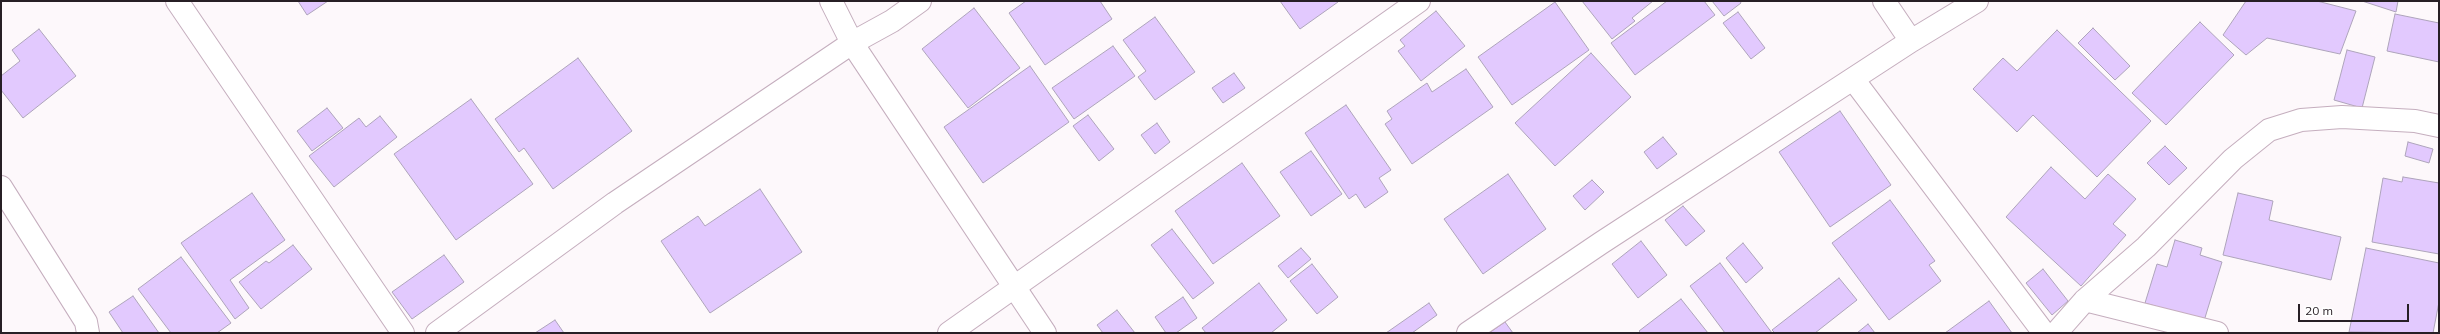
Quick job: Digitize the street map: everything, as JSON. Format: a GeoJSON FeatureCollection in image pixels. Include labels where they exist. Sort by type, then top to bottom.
{"type":"FeatureCollection","features":[{"type":"Feature","properties":{"kind":"street"},"geometry":{"type":"LineString","coordinates":[[177,1],[403,333]]}},
{"type":"Feature","properties":{"kind":"street"},"geometry":{"type":"LineString","coordinates":[[831,1],[852,44],[1014,289],[1045,333]]}},
{"type":"Feature","properties":{"kind":"street"},"geometry":{"type":"LineString","coordinates":[[437,333],[615,203],[852,44],[892,21],[920,1]]}},
{"type":"Feature","properties":{"kind":"street"},"geometry":{"type":"LineString","coordinates":[[949,333],[1014,289],[1419,1]]}},
{"type":"Feature","properties":{"kind":"street"},"geometry":{"type":"LineString","coordinates":[[1884,1],[1911,41]]}},
{"type":"Feature","properties":{"kind":"street"},"geometry":{"type":"LineString","coordinates":[[1468,333],[1601,243],[1911,41],[1977,1]]}},
{"type":"Feature","properties":{"kind":"street"},"geometry":{"type":"LineString","coordinates":[[1853,79],[2044,333]]}},
{"type":"Feature","properties":{"kind":"street"},"geometry":{"type":"LineString","coordinates":[[2056,333],[2085,300],[2146,247],[2233,159],[2269,130],[2301,120],[2342,117],[2415,122],[2439,126]]}},
{"type":"Feature","properties":{"kind":"street"},"geometry":{"type":"LineString","coordinates":[[1,187],[86,322],[88,333]]}},
{"type":"Feature","properties":{"kind":"street"},"geometry":{"type":"LineString","coordinates":[[2085,300],[2217,333]]}},
{"type":"Feature","properties":{"kind":"building"},"geometry":{"type":"Polygon","coordinates":[[[298,1],[328,1],[307,15],[298,1]]]}},
{"type":"Feature","properties":{"kind":"building"},"geometry":{"type":"Polygon","coordinates":[[[1026,1],[1100,1],[1112,19],[1045,65],[1009,13],[1026,1]]]}},
{"type":"Feature","properties":{"kind":"building"},"geometry":{"type":"Polygon","coordinates":[[[1280,1],[1337,1],[1338,2],[1300,29],[1280,1]]]}},
{"type":"Feature","properties":{"kind":"building"},"geometry":{"type":"Polygon","coordinates":[[[1582,1],[1653,1],[1632,18],[1635,21],[1612,39],[1582,1]]]}},
{"type":"Feature","properties":{"kind":"building"},"geometry":{"type":"Polygon","coordinates":[[[1667,1],[1704,1],[1715,15],[1635,75],[1611,43],[1667,1]]]}},
{"type":"Feature","properties":{"kind":"building"},"geometry":{"type":"Polygon","coordinates":[[[1712,1],[1740,1],[1741,3],[1724,16],[1712,1]]]}},
{"type":"Feature","properties":{"kind":"building"},"geometry":{"type":"Polygon","coordinates":[[[2246,1],[2317,1],[2356,11],[2340,54],[2267,38],[2246,55],[2223,35],[2246,1]]]}},
{"type":"Feature","properties":{"kind":"building"},"geometry":{"type":"Polygon","coordinates":[[[2362,1],[2398,1],[2396,12],[2362,1]]]}},
{"type":"Feature","properties":{"kind":"building"},"geometry":{"type":"Polygon","coordinates":[[[1555,2],[1589,50],[1512,105],[1478,57],[1555,2]]]}},
{"type":"Feature","properties":{"kind":"building"},"geometry":{"type":"Polygon","coordinates":[[[974,8],[1020,68],[968,108],[922,49],[974,8]]]}},
{"type":"Feature","properties":{"kind":"building"},"geometry":{"type":"Polygon","coordinates":[[[1436,11],[1465,46],[1421,81],[1398,51],[1405,46],[1400,40],[1436,11]]]}},
{"type":"Feature","properties":{"kind":"building"},"geometry":{"type":"Polygon","coordinates":[[[1738,12],[1765,48],[1751,59],[1723,23],[1738,12]]]}},
{"type":"Feature","properties":{"kind":"building"},"geometry":{"type":"Polygon","coordinates":[[[2395,14],[2439,23],[2439,62],[2387,51],[2395,14]]]}},
{"type":"Feature","properties":{"kind":"building"},"geometry":{"type":"Polygon","coordinates":[[[1155,17],[1195,72],[1155,100],[1138,77],[1146,71],[1123,40],[1155,17]]]}},
{"type":"Feature","properties":{"kind":"building"},"geometry":{"type":"Polygon","coordinates":[[[2200,22],[2234,55],[2166,125],[2132,93],[2200,22]]]}},
{"type":"Feature","properties":{"kind":"building"},"geometry":{"type":"Polygon","coordinates":[[[2093,28],[2130,66],[2115,80],[2078,43],[2093,28]]]}},
{"type":"Feature","properties":{"kind":"building"},"geometry":{"type":"Polygon","coordinates":[[[39,29],[76,76],[23,118],[1,90],[1,76],[20,61],[12,50],[39,29]]]}},
{"type":"Feature","properties":{"kind":"building"},"geometry":{"type":"Polygon","coordinates":[[[2057,30],[2151,121],[2097,177],[2033,115],[2017,132],[1973,89],[2003,58],[2017,71],[2057,30]]]}},
{"type":"Feature","properties":{"kind":"building"},"geometry":{"type":"Polygon","coordinates":[[[1113,46],[1135,76],[1074,119],[1052,88],[1113,46]]]}},
{"type":"Feature","properties":{"kind":"building"},"geometry":{"type":"Polygon","coordinates":[[[2347,50],[2375,57],[2362,108],[2334,100],[2347,50]]]}},
{"type":"Feature","properties":{"kind":"building"},"geometry":{"type":"Polygon","coordinates":[[[1591,53],[1631,97],[1555,166],[1515,123],[1591,53]]]}},
{"type":"Feature","properties":{"kind":"building"},"geometry":{"type":"Polygon","coordinates":[[[578,58],[632,131],[553,189],[524,148],[519,152],[495,119],[578,58]]]}},
{"type":"Feature","properties":{"kind":"building"},"geometry":{"type":"Polygon","coordinates":[[[1030,66],[1069,122],[983,183],[944,127],[1030,66]]]}},
{"type":"Feature","properties":{"kind":"building"},"geometry":{"type":"Polygon","coordinates":[[[1466,69],[1493,107],[1412,164],[1385,124],[1392,119],[1387,111],[1427,83],[1432,92],[1466,69]]]}},
{"type":"Feature","properties":{"kind":"building"},"geometry":{"type":"Polygon","coordinates":[[[1234,73],[1245,88],[1223,103],[1212,88],[1234,73]]]}},
{"type":"Feature","properties":{"kind":"building"},"geometry":{"type":"Polygon","coordinates":[[[471,99],[533,184],[456,240],[394,154],[471,99]]]}},
{"type":"Feature","properties":{"kind":"building"},"geometry":{"type":"Polygon","coordinates":[[[1346,105],[1391,170],[1379,178],[1388,192],[1365,208],[1356,194],[1349,199],[1305,133],[1346,105]]]}},
{"type":"Feature","properties":{"kind":"building"},"geometry":{"type":"Polygon","coordinates":[[[327,108],[343,128],[312,151],[297,131],[327,108]]]}},
{"type":"Feature","properties":{"kind":"building"},"geometry":{"type":"Polygon","coordinates":[[[1840,111],[1891,185],[1830,227],[1779,152],[1840,111]]]}},
{"type":"Feature","properties":{"kind":"building"},"geometry":{"type":"Polygon","coordinates":[[[1088,115],[1114,149],[1099,161],[1073,126],[1088,115]]]}},
{"type":"Feature","properties":{"kind":"building"},"geometry":{"type":"Polygon","coordinates":[[[380,116],[397,137],[334,187],[309,156],[359,118],[366,127],[380,116]]]}},
{"type":"Feature","properties":{"kind":"building"},"geometry":{"type":"Polygon","coordinates":[[[1157,123],[1170,142],[1155,154],[1141,135],[1157,123]]]}},
{"type":"Feature","properties":{"kind":"building"},"geometry":{"type":"Polygon","coordinates":[[[1663,137],[1677,154],[1657,169],[1644,152],[1663,137]]]}},
{"type":"Feature","properties":{"kind":"building"},"geometry":{"type":"Polygon","coordinates":[[[2408,142],[2433,149],[2429,163],[2405,156],[2408,142]]]}},
{"type":"Feature","properties":{"kind":"building"},"geometry":{"type":"Polygon","coordinates":[[[2165,146],[2187,168],[2169,185],[2147,163],[2165,146]]]}},
{"type":"Feature","properties":{"kind":"building"},"geometry":{"type":"Polygon","coordinates":[[[1311,151],[1342,194],[1311,216],[1280,172],[1311,151]]]}},
{"type":"Feature","properties":{"kind":"building"},"geometry":{"type":"Polygon","coordinates":[[[1242,163],[1280,216],[1213,264],[1175,211],[1242,163]]]}},
{"type":"Feature","properties":{"kind":"building"},"geometry":{"type":"Polygon","coordinates":[[[2051,167],[2085,199],[2108,174],[2136,199],[2113,224],[2126,235],[2081,286],[2006,217],[2051,167]]]}},
{"type":"Feature","properties":{"kind":"building"},"geometry":{"type":"Polygon","coordinates":[[[1508,174],[1546,229],[1483,274],[1444,219],[1508,174]]]}},
{"type":"Feature","properties":{"kind":"building"},"geometry":{"type":"Polygon","coordinates":[[[2403,177],[2439,183],[2439,254],[2372,242],[2383,178],[2402,182],[2403,177]]]}},
{"type":"Feature","properties":{"kind":"building"},"geometry":{"type":"Polygon","coordinates":[[[1592,180],[1604,192],[1585,210],[1573,196],[1592,180]]]}},
{"type":"Feature","properties":{"kind":"building"},"geometry":{"type":"Polygon","coordinates":[[[760,189],[802,252],[710,313],[661,241],[698,216],[705,226],[760,189]]]}},
{"type":"Feature","properties":{"kind":"building"},"geometry":{"type":"Polygon","coordinates":[[[252,193],[285,240],[230,280],[249,308],[235,319],[181,243],[252,193]]]}},
{"type":"Feature","properties":{"kind":"building"},"geometry":{"type":"Polygon","coordinates":[[[2238,193],[2273,201],[2269,220],[2341,237],[2331,280],[2223,255],[2238,193]]]}},
{"type":"Feature","properties":{"kind":"building"},"geometry":{"type":"Polygon","coordinates":[[[1890,200],[1935,261],[1929,265],[1941,281],[1889,320],[1832,243],[1890,200]]]}},
{"type":"Feature","properties":{"kind":"building"},"geometry":{"type":"Polygon","coordinates":[[[1683,206],[1705,231],[1686,246],[1665,220],[1683,206]]]}},
{"type":"Feature","properties":{"kind":"building"},"geometry":{"type":"Polygon","coordinates":[[[1172,229],[1214,283],[1193,299],[1151,245],[1172,229]]]}},
{"type":"Feature","properties":{"kind":"building"},"geometry":{"type":"Polygon","coordinates":[[[2175,240],[2202,248],[2200,255],[2222,262],[2204,321],[2145,303],[2157,264],[2167,267],[2175,240]]]}},
{"type":"Feature","properties":{"kind":"building"},"geometry":{"type":"Polygon","coordinates":[[[1641,241],[1667,275],[1638,298],[1612,264],[1641,241]]]}},
{"type":"Feature","properties":{"kind":"building"},"geometry":{"type":"Polygon","coordinates":[[[1743,243],[1763,268],[1746,283],[1726,258],[1743,243]]]}},
{"type":"Feature","properties":{"kind":"building"},"geometry":{"type":"Polygon","coordinates":[[[293,245],[312,269],[261,309],[239,282],[266,261],[269,263],[293,245]]]}},
{"type":"Feature","properties":{"kind":"building"},"geometry":{"type":"Polygon","coordinates":[[[1301,248],[1311,259],[1288,278],[1278,266],[1301,248]]]}},
{"type":"Feature","properties":{"kind":"building"},"geometry":{"type":"Polygon","coordinates":[[[2366,248],[2439,263],[2439,302],[2433,333],[2349,332],[2366,248]]]}},
{"type":"Feature","properties":{"kind":"building"},"geometry":{"type":"Polygon","coordinates":[[[444,255],[464,282],[412,319],[392,292],[444,255]]]}},
{"type":"Feature","properties":{"kind":"building"},"geometry":{"type":"Polygon","coordinates":[[[181,257],[231,323],[217,333],[171,333],[138,289],[181,257]]]}},
{"type":"Feature","properties":{"kind":"building"},"geometry":{"type":"Polygon","coordinates":[[[1720,263],[1772,333],[1725,333],[1690,286],[1720,263]]]}},
{"type":"Feature","properties":{"kind":"building"},"geometry":{"type":"Polygon","coordinates":[[[1312,264],[1338,297],[1317,314],[1290,281],[1312,264]]]}},
{"type":"Feature","properties":{"kind":"building"},"geometry":{"type":"Polygon","coordinates":[[[2043,269],[2068,301],[2052,315],[2026,283],[2043,269]]]}},
{"type":"Feature","properties":{"kind":"building"},"geometry":{"type":"Polygon","coordinates":[[[1839,278],[1857,300],[1815,333],[1775,333],[1772,330],[1839,278]]]}},
{"type":"Feature","properties":{"kind":"building"},"geometry":{"type":"Polygon","coordinates":[[[1259,283],[1287,320],[1271,333],[1206,333],[1202,328],[1259,283]]]}},
{"type":"Feature","properties":{"kind":"building"},"geometry":{"type":"Polygon","coordinates":[[[133,296],[159,333],[123,333],[109,312],[133,296]]]}},
{"type":"Feature","properties":{"kind":"building"},"geometry":{"type":"Polygon","coordinates":[[[1183,297],[1197,318],[1176,333],[1166,333],[1155,317],[1183,297]]]}},
{"type":"Feature","properties":{"kind":"building"},"geometry":{"type":"Polygon","coordinates":[[[1681,299],[1708,333],[1641,333],[1639,331],[1681,299]]]}},
{"type":"Feature","properties":{"kind":"building"},"geometry":{"type":"Polygon","coordinates":[[[1989,301],[2012,333],[1945,333],[1989,301]]]}},
{"type":"Feature","properties":{"kind":"building"},"geometry":{"type":"Polygon","coordinates":[[[1429,303],[1437,315],[1412,333],[1386,333],[1429,303]]]}},
{"type":"Feature","properties":{"kind":"building"},"geometry":{"type":"Polygon","coordinates":[[[1117,310],[1135,333],[1103,333],[1097,325],[1117,310]]]}},
{"type":"Feature","properties":{"kind":"building"},"geometry":{"type":"Polygon","coordinates":[[[555,320],[564,333],[535,333],[555,320]]]}},
{"type":"Feature","properties":{"kind":"building"},"geometry":{"type":"Polygon","coordinates":[[[1505,322],[1513,333],[1489,333],[1505,322]]]}},
{"type":"Feature","properties":{"kind":"building"},"geometry":{"type":"Polygon","coordinates":[[[1868,324],[1875,333],[1857,333],[1868,324]]]}}]}
